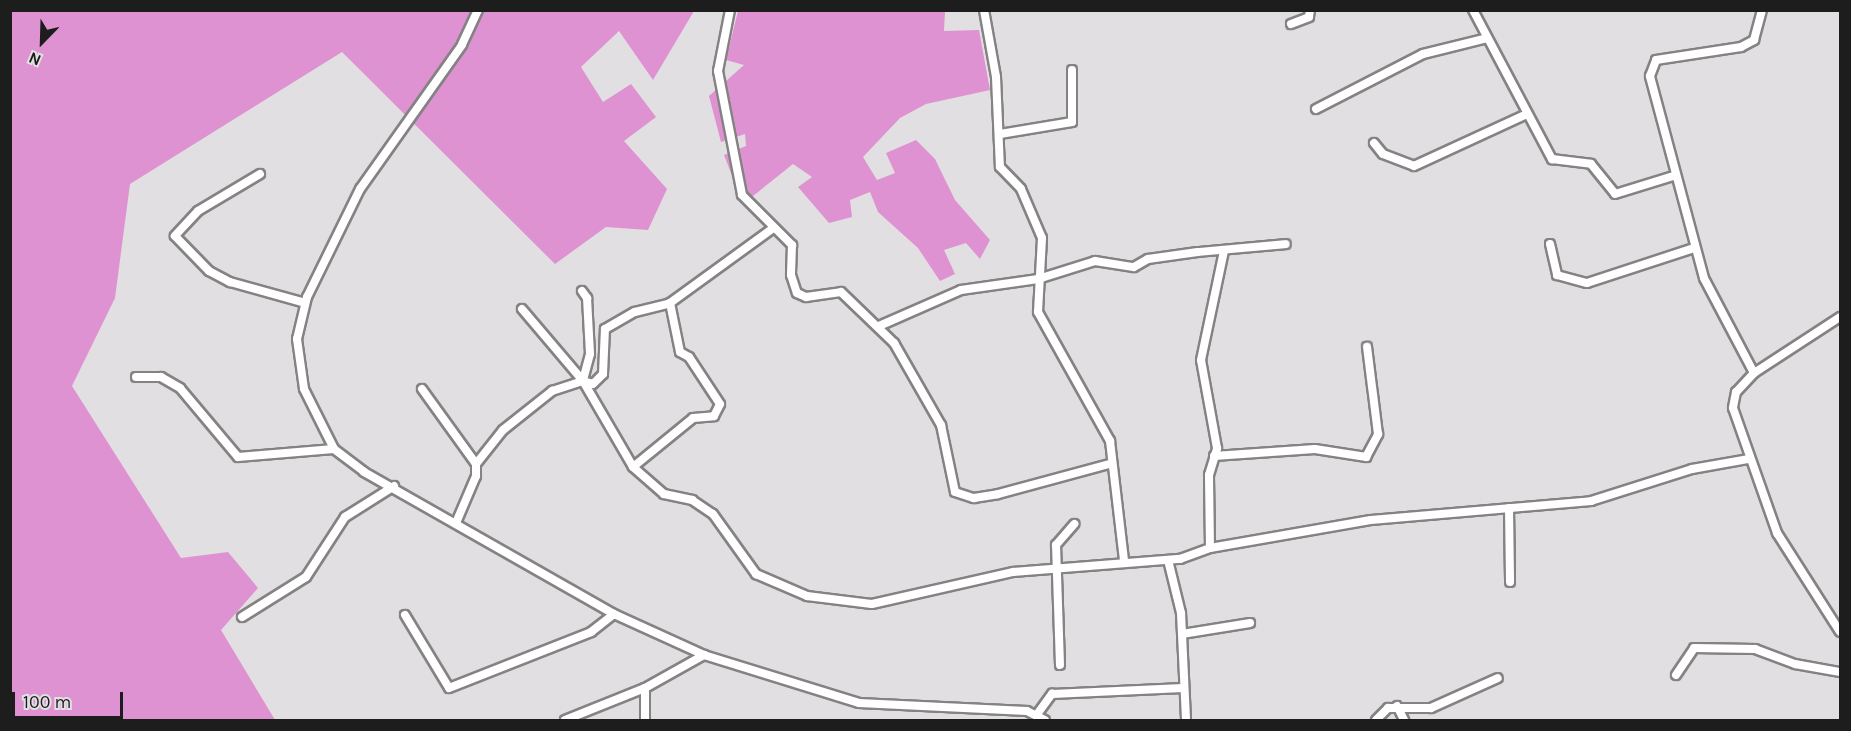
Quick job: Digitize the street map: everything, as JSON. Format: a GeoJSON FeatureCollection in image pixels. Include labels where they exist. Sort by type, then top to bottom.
{"type":"FeatureCollection","features":[{"type":"Feature","properties":{"kind":"street"},"geometry":{"type":"LineString","coordinates":[[478,10],[462,45],[360,189],[305,303],[297,339],[304,389],[334,449],[456,523],[614,614],[705,655],[859,703],[1038,713],[1045,720]]}},
{"type":"Feature","properties":{"kind":"street"},"geometry":{"type":"LineString","coordinates":[[730,10],[718,71],[726,135],[742,195],[772,229],[792,245],[791,275],[797,292],[806,297],[842,292],[879,327],[941,425],[958,495],[998,494],[1109,464]]}},
{"type":"Feature","properties":{"kind":"street"},"geometry":{"type":"LineString","coordinates":[[984,10],[1000,134],[1000,167],[1021,189],[1042,238],[1038,312],[1074,384],[1107,431],[1109,464],[1124,561]]}},
{"type":"Feature","properties":{"kind":"street"},"geometry":{"type":"LineString","coordinates":[[1291,24],[1309,17],[1310,10]]}},
{"type":"Feature","properties":{"kind":"street"},"geometry":{"type":"LineString","coordinates":[[1473,10],[1552,159],[1591,164],[1615,194],[1673,176]]}},
{"type":"Feature","properties":{"kind":"street"},"geometry":{"type":"LineString","coordinates":[[1754,373],[1694,248],[1673,176],[1650,68],[1668,56],[1741,47],[1759,33],[1762,10]]}},
{"type":"Feature","properties":{"kind":"street"},"geometry":{"type":"LineString","coordinates":[[1316,109],[1423,54],[1487,38]]}},
{"type":"Feature","properties":{"kind":"street"},"geometry":{"type":"LineString","coordinates":[[1000,134],[1072,123],[1072,70]]}},
{"type":"Feature","properties":{"kind":"street"},"geometry":{"type":"LineString","coordinates":[[1374,143],[1383,154],[1414,166],[1527,114]]}},
{"type":"Feature","properties":{"kind":"street"},"geometry":{"type":"LineString","coordinates":[[260,174],[198,211],[175,236],[209,271],[230,282],[305,303]]}},
{"type":"Feature","properties":{"kind":"street"},"geometry":{"type":"LineString","coordinates":[[476,464],[502,430],[552,391],[583,381],[593,384],[603,374],[605,329],[634,312],[670,303],[772,229]]}},
{"type":"Feature","properties":{"kind":"street"},"geometry":{"type":"LineString","coordinates":[[879,327],[961,290],[1038,279],[1095,261],[1134,267],[1148,259],[1286,244]]}},
{"type":"Feature","properties":{"kind":"street"},"geometry":{"type":"LineString","coordinates":[[1550,244],[1557,275],[1587,283],[1694,248]]}},
{"type":"Feature","properties":{"kind":"street"},"geometry":{"type":"LineString","coordinates":[[1210,549],[1214,456],[1201,360],[1224,251]]}},
{"type":"Feature","properties":{"kind":"street"},"geometry":{"type":"LineString","coordinates":[[582,291],[587,298],[590,354],[583,381]]}},
{"type":"Feature","properties":{"kind":"street"},"geometry":{"type":"LineString","coordinates":[[633,467],[693,418],[714,416],[720,404],[689,357],[680,352],[670,303]]}},
{"type":"Feature","properties":{"kind":"street"},"geometry":{"type":"LineString","coordinates":[[522,309],[583,381],[633,467],[664,494],[692,500],[713,514],[756,574],[807,596],[872,604],[1013,573],[1124,561],[1168,560],[1210,549],[1371,520],[1591,501],[1692,469],[1749,459]]}},
{"type":"Feature","properties":{"kind":"street"},"geometry":{"type":"LineString","coordinates":[[1840,317],[1754,373],[1733,399],[1749,459],[1777,533],[1840,632]]}},
{"type":"Feature","properties":{"kind":"street"},"geometry":{"type":"LineString","coordinates":[[1214,456],[1323,449],[1366,457],[1378,434],[1366,347]]}},
{"type":"Feature","properties":{"kind":"street"},"geometry":{"type":"LineString","coordinates":[[136,377],[161,377],[180,388],[238,457],[334,449]]}},
{"type":"Feature","properties":{"kind":"street"},"geometry":{"type":"LineString","coordinates":[[422,389],[476,464],[476,476],[456,523]]}},
{"type":"Feature","properties":{"kind":"street"},"geometry":{"type":"LineString","coordinates":[[242,617],[306,577],[345,517],[394,486]]}},
{"type":"Feature","properties":{"kind":"street"},"geometry":{"type":"LineString","coordinates":[[1509,508],[1509,582]]}},
{"type":"Feature","properties":{"kind":"street"},"geometry":{"type":"LineString","coordinates":[[1060,665],[1057,539],[1074,524]]}},
{"type":"Feature","properties":{"kind":"street"},"geometry":{"type":"LineString","coordinates":[[1168,560],[1182,634],[1186,720]]}},
{"type":"Feature","properties":{"kind":"street"},"geometry":{"type":"LineString","coordinates":[[405,615],[449,688],[591,632],[614,614]]}},
{"type":"Feature","properties":{"kind":"street"},"geometry":{"type":"LineString","coordinates":[[1182,634],[1250,623]]}},
{"type":"Feature","properties":{"kind":"street"},"geometry":{"type":"LineString","coordinates":[[1676,675],[1694,648],[1755,649],[1795,664],[1840,672]]}},
{"type":"Feature","properties":{"kind":"street"},"geometry":{"type":"LineString","coordinates":[[565,720],[645,688],[705,655]]}},
{"type":"Feature","properties":{"kind":"street"},"geometry":{"type":"LineString","coordinates":[[1376,720],[1397,706],[1431,708],[1498,678]]}},
{"type":"Feature","properties":{"kind":"street"},"geometry":{"type":"LineString","coordinates":[[645,688],[645,720]]}},
{"type":"Feature","properties":{"kind":"street"},"geometry":{"type":"LineString","coordinates":[[1038,713],[1052,694],[1183,688]]}},
{"type":"Feature","properties":{"kind":"street"},"geometry":{"type":"LineString","coordinates":[[1397,706],[1404,720]]}},
{"type":"Feature","properties":{"kind":"shaded area"},"geometry":{"type":"Polygon","coordinates":[[[10,11],[694,11],[653,80],[619,31],[581,67],[603,102],[631,84],[656,117],[624,141],[667,189],[648,230],[606,227],[555,264],[342,52],[130,184],[115,298],[72,386],[181,558],[228,552],[258,588],[221,630],[275,720],[11,720],[10,11]]]}},
{"type":"Feature","properties":{"kind":"shaded area"},"geometry":{"type":"Polygon","coordinates":[[[738,11],[945,11],[944,31],[979,30],[990,90],[926,104],[900,118],[863,157],[877,180],[895,173],[886,153],[916,140],[935,159],[955,200],[990,240],[980,259],[966,243],[944,250],[955,274],[940,281],[918,248],[878,212],[870,192],[850,200],[852,217],[829,223],[798,187],[812,177],[793,164],[743,204],[724,155],[746,146],[745,134],[721,142],[709,96],[744,65],[726,60],[738,11]]]}}]}
